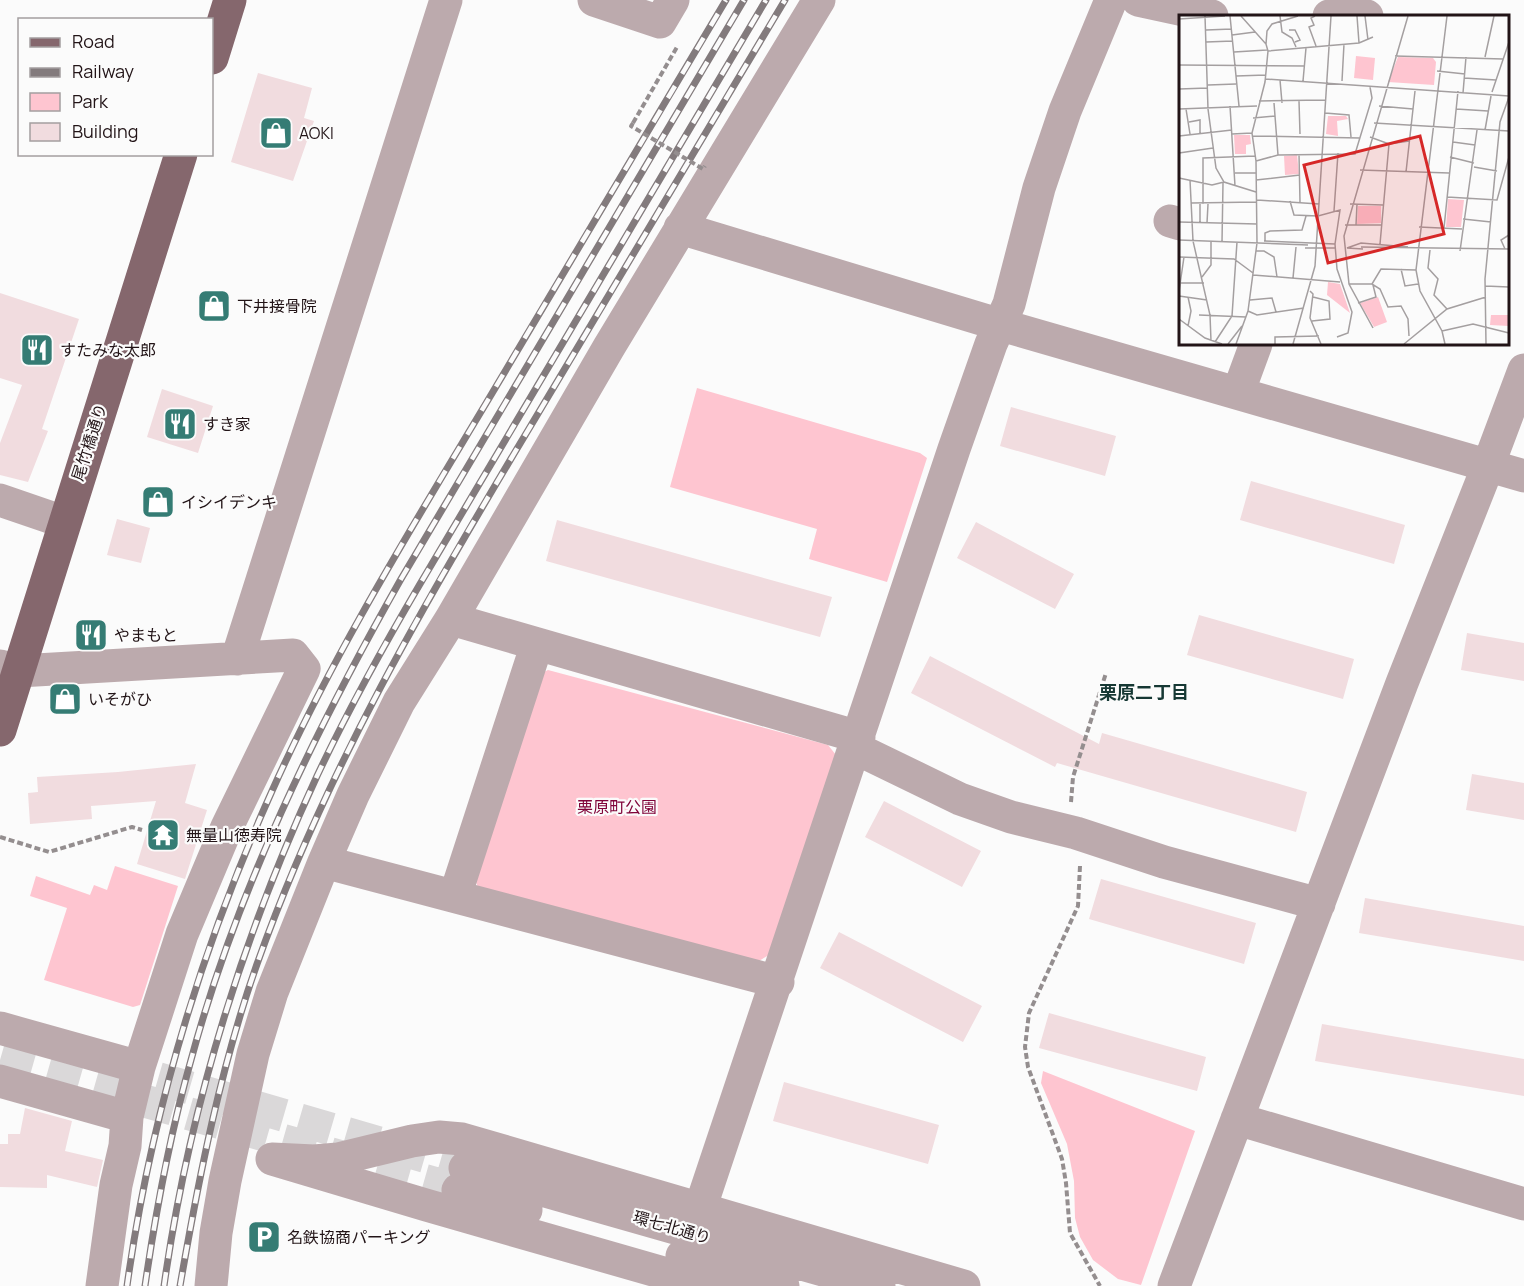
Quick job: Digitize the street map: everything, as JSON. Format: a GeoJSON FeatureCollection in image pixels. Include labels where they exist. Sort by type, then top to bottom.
{"type":"FeatureCollection","features":[{"type":"Feature","properties":{"kind":"main road"},"geometry":{"type":"LineString","coordinates":[[213,55],[230,0]]}},
{"type":"Feature","properties":{"kind":"main road","name":"尾竹橋通り"},"geometry":{"type":"LineString","coordinates":[[0,730],[9,668],[64,522],[180,156]]}},
{"type":"Feature","properties":{"kind":"street"},"geometry":{"type":"LineString","coordinates":[[237,659],[446,0]]}},
{"type":"Feature","properties":{"kind":"street"},"geometry":{"type":"LineString","coordinates":[[594,0],[660,22],[673,0]]}},
{"type":"Feature","properties":{"kind":"street"},"geometry":{"type":"LineString","coordinates":[[211,1286],[216,1233],[225,1181],[254,1054],[272,992],[353,795],[399,702],[451,619],[680,228],[819,0]]}},
{"type":"Feature","properties":{"kind":"street"},"geometry":{"type":"LineString","coordinates":[[700,1209],[778,982],[965,417],[991,344],[1009,304],[1046,166],[1065,111],[1111,0]]}},
{"type":"Feature","properties":{"kind":"street"},"geometry":{"type":"LineString","coordinates":[[1138,0],[1207,15]]}},
{"type":"Feature","properties":{"kind":"street"},"geometry":{"type":"LineString","coordinates":[[1380,15],[1387,0]]}},
{"type":"Feature","properties":{"kind":"street"},"geometry":{"type":"LineString","coordinates":[[1342,15],[1360,15]]}},
{"type":"Feature","properties":{"kind":"street"},"geometry":{"type":"LineString","coordinates":[[680,228],[1000,325],[1524,476]]}},
{"type":"Feature","properties":{"kind":"street"},"geometry":{"type":"LineString","coordinates":[[1238,393],[1256,345]]}},
{"type":"Feature","properties":{"kind":"street"},"geometry":{"type":"LineString","coordinates":[[1174,1286],[1402,683],[1524,370]]}},
{"type":"Feature","properties":{"kind":"street"},"geometry":{"type":"LineString","coordinates":[[0,500],[64,522]]}},
{"type":"Feature","properties":{"kind":"street"},"geometry":{"type":"LineString","coordinates":[[451,619],[857,742],[960,799],[1011,817],[1076,833],[1164,862],[1319,904]]}},
{"type":"Feature","properties":{"kind":"street"},"geometry":{"type":"LineString","coordinates":[[455,896],[537,644]]}},
{"type":"Feature","properties":{"kind":"street"},"geometry":{"type":"LineString","coordinates":[[9,668],[293,656],[304,669],[227,826],[182,934],[139,1067],[127,1117],[125,1146],[116,1185],[102,1286]]}},
{"type":"Feature","properties":{"kind":"street"},"geometry":{"type":"LineString","coordinates":[[324,862],[778,982]]}},
{"type":"Feature","properties":{"kind":"street"},"geometry":{"type":"LineString","coordinates":[[0,1028],[139,1067]]}},
{"type":"Feature","properties":{"kind":"street"},"geometry":{"type":"LineString","coordinates":[[0,1081],[127,1117]]}},
{"type":"Feature","properties":{"kind":"street"},"geometry":{"type":"LineString","coordinates":[[1238,1119],[1524,1204]]}},
{"type":"Feature","properties":{"kind":"street"},"geometry":{"type":"LineString","coordinates":[[272,1159],[315,1161],[338,1159],[412,1141],[440,1137],[462,1139],[964,1286]]}},
{"type":"Feature","properties":{"kind":"street"},"geometry":{"type":"LineString","coordinates":[[232,1149],[709,1286]]}},
{"type":"Feature","properties":{"kind":"street","name":"環七北通り"},"geometry":{"type":"LineString","coordinates":[[783,1286],[462,1179],[879,1286]]}},
{"type":"Feature","properties":{"kind":"path"},"geometry":{"type":"LineString","coordinates":[[666,66],[631,126],[703,169],[705,166]]}},
{"type":"Feature","properties":{"kind":"path"},"geometry":{"type":"LineString","coordinates":[[1100,1286],[1070,1233],[1062,1159],[1035,1090],[1025,1047],[1029,1013],[1078,906],[1080,849],[1071,798],[1073,777],[1106,673]]}},
{"type":"Feature","properties":{"kind":"path"},"geometry":{"type":"LineString","coordinates":[[0,837],[49,852],[132,827],[142,830]]}},
{"type":"Feature","properties":{"kind":"green space"},"geometry":{"type":"Polygon","coordinates":[[[697,388],[920,453],[927,458],[887,582],[809,559],[817,529],[670,487],[697,388]]]}},
{"type":"Feature","properties":{"kind":"green space","name":"栗原町公園"},"geometry":{"type":"Polygon","coordinates":[[[548,670],[828,745],[836,755],[769,955],[757,962],[479,889],[473,876],[536,676],[548,670]]]}},
{"type":"Feature","properties":{"kind":"green space"},"geometry":{"type":"Polygon","coordinates":[[[115,866],[178,886],[140,1005],[133,1007],[44,980],[67,908],[30,896],[36,876],[90,895],[94,885],[107,890],[115,866]]]}},
{"type":"Feature","properties":{"kind":"green space"},"geometry":{"type":"Polygon","coordinates":[[[1043,1071],[1195,1131],[1141,1285],[1118,1279],[1093,1260],[1080,1237],[1075,1218],[1074,1181],[1067,1144],[1041,1083],[1043,1071]]]}},
{"type":"Feature","properties":{"kind":"building"},"geometry":{"type":"Polygon","coordinates":[[[258,73],[312,88],[304,118],[314,121],[293,181],[231,162],[258,73]]]}},
{"type":"Feature","properties":{"kind":"building"},"geometry":{"type":"Polygon","coordinates":[[[0,293],[79,319],[42,429],[48,431],[28,482],[0,475],[0,443],[22,385],[0,378],[0,293]]]}},
{"type":"Feature","properties":{"kind":"building"},"geometry":{"type":"Polygon","coordinates":[[[162,389],[213,406],[198,453],[147,437],[162,389]]]}},
{"type":"Feature","properties":{"kind":"building"},"geometry":{"type":"Polygon","coordinates":[[[1011,407],[1116,436],[1105,476],[1000,446],[1011,407]]]}},
{"type":"Feature","properties":{"kind":"building"},"geometry":{"type":"Polygon","coordinates":[[[1251,481],[1405,525],[1394,564],[1240,520],[1251,481]]]}},
{"type":"Feature","properties":{"kind":"building"},"geometry":{"type":"Polygon","coordinates":[[[117,519],[150,528],[141,563],[107,555],[117,519]]]}},
{"type":"Feature","properties":{"kind":"building"},"geometry":{"type":"Polygon","coordinates":[[[557,520],[832,597],[820,637],[546,561],[557,520]]]}},
{"type":"Feature","properties":{"kind":"building"},"geometry":{"type":"Polygon","coordinates":[[[976,522],[1074,574],[1055,609],[957,558],[976,522]]]}},
{"type":"Feature","properties":{"kind":"building"},"geometry":{"type":"Polygon","coordinates":[[[1199,615],[1354,659],[1343,699],[1187,655],[1199,615]]]}},
{"type":"Feature","properties":{"kind":"building"},"geometry":{"type":"Polygon","coordinates":[[[1467,633],[1524,643],[1524,681],[1461,670],[1467,633]]]}},
{"type":"Feature","properties":{"kind":"building"},"geometry":{"type":"Polygon","coordinates":[[[930,656],[1099,744],[1102,733],[1307,792],[1296,832],[1057,763],[1055,767],[911,693],[930,656]]]}},
{"type":"Feature","properties":{"kind":"building"},"geometry":{"type":"Polygon","coordinates":[[[196,764],[185,803],[207,810],[185,879],[137,864],[156,801],[91,806],[92,819],[30,824],[28,793],[38,792],[37,777],[196,764]]]}},
{"type":"Feature","properties":{"kind":"building"},"geometry":{"type":"Polygon","coordinates":[[[1472,774],[1524,783],[1524,820],[1466,810],[1472,774]]]}},
{"type":"Feature","properties":{"kind":"building"},"geometry":{"type":"Polygon","coordinates":[[[884,801],[981,851],[962,887],[865,837],[884,801]]]}},
{"type":"Feature","properties":{"kind":"building"},"geometry":{"type":"Polygon","coordinates":[[[1101,879],[1256,923],[1244,964],[1089,919],[1101,879]]]}},
{"type":"Feature","properties":{"kind":"building"},"geometry":{"type":"Polygon","coordinates":[[[1365,898],[1524,926],[1524,961],[1359,933],[1365,898]]]}},
{"type":"Feature","properties":{"kind":"building"},"geometry":{"type":"Polygon","coordinates":[[[839,932],[982,1006],[963,1042],[820,968],[839,932]]]}},
{"type":"Feature","properties":{"kind":"building"},"geometry":{"type":"Polygon","coordinates":[[[1049,1013],[1206,1057],[1197,1091],[1039,1048],[1049,1013]]]}},
{"type":"Feature","properties":{"kind":"building"},"geometry":{"type":"Polygon","coordinates":[[[1322,1024],[1524,1059],[1524,1096],[1315,1061],[1322,1024]]]}},
{"type":"Feature","properties":{"kind":"building"},"geometry":{"type":"Polygon","coordinates":[[[784,1082],[939,1125],[928,1164],[773,1121],[784,1082]]]}},
{"type":"Feature","properties":{"kind":"building"},"geometry":{"type":"Polygon","coordinates":[[[25,1108],[72,1121],[65,1151],[103,1160],[97,1187],[47,1175],[47,1188],[0,1187],[0,1144],[8,1144],[8,1134],[20,1134],[25,1108]]]}},
{"type":"Feature","properties":{"kind":"tunnel"},"geometry":{"type":"LineString","coordinates":[[0,1060],[458,1190]]}},
{"type":"Feature","properties":{"kind":"tunnel"},"geometry":{"type":"LineString","coordinates":[[111,1065],[465,1168]]}},
{"type":"Feature","properties":{"kind":"railway"},"geometry":{"type":"LineString","coordinates":[[127,1286],[150,1158],[182,1033],[223,911],[272,791],[321,689],[404,541],[726,0]]}},
{"type":"Feature","properties":{"kind":"railway"},"geometry":{"type":"LineString","coordinates":[[145,1286],[164,1172],[191,1060],[231,934],[281,813],[338,694],[401,579],[744,0]]}},
{"type":"Feature","properties":{"kind":"railway"},"geometry":{"type":"LineString","coordinates":[[164,1286],[188,1154],[222,1025],[265,899],[317,776],[353,703],[406,608],[766,0]]}},
{"type":"Feature","properties":{"kind":"railway"},"geometry":{"type":"LineString","coordinates":[[180,1286],[203,1164],[232,1043],[257,964],[284,892],[314,823],[380,688],[453,557],[785,0]]}},
{"type":"Feature","properties":{"kind":"place","name":"AOKI"},"geometry":{"type":"Point","coordinates":[276,133]}},
{"type":"Feature","properties":{"kind":"place","name":"下井接骨院"},"geometry":{"type":"Point","coordinates":[214,306]}},
{"type":"Feature","properties":{"kind":"place","name":"すたみな太郎"},"geometry":{"type":"Point","coordinates":[37,350]}},
{"type":"Feature","properties":{"kind":"place","name":"すき家"},"geometry":{"type":"Point","coordinates":[180,424]}},
{"type":"Feature","properties":{"kind":"place","name":"イシイデンキ"},"geometry":{"type":"Point","coordinates":[158,502]}},
{"type":"Feature","properties":{"kind":"place","name":"やまもと"},"geometry":{"type":"Point","coordinates":[91,635]}},
{"type":"Feature","properties":{"kind":"place","name":"いそがひ"},"geometry":{"type":"Point","coordinates":[65,699]}},
{"type":"Feature","properties":{"kind":"place","name":"無量山徳寿院"},"geometry":{"type":"Point","coordinates":[163,835]}},
{"type":"Feature","properties":{"kind":"place","name":"名鉄協商パーキング"},"geometry":{"type":"Point","coordinates":[264,1237]}},
{"type":"Feature","properties":{"kind":"district","name":"栗原二丁目"},"geometry":{"type":"Point","coordinates":[1144,692]}}]}
